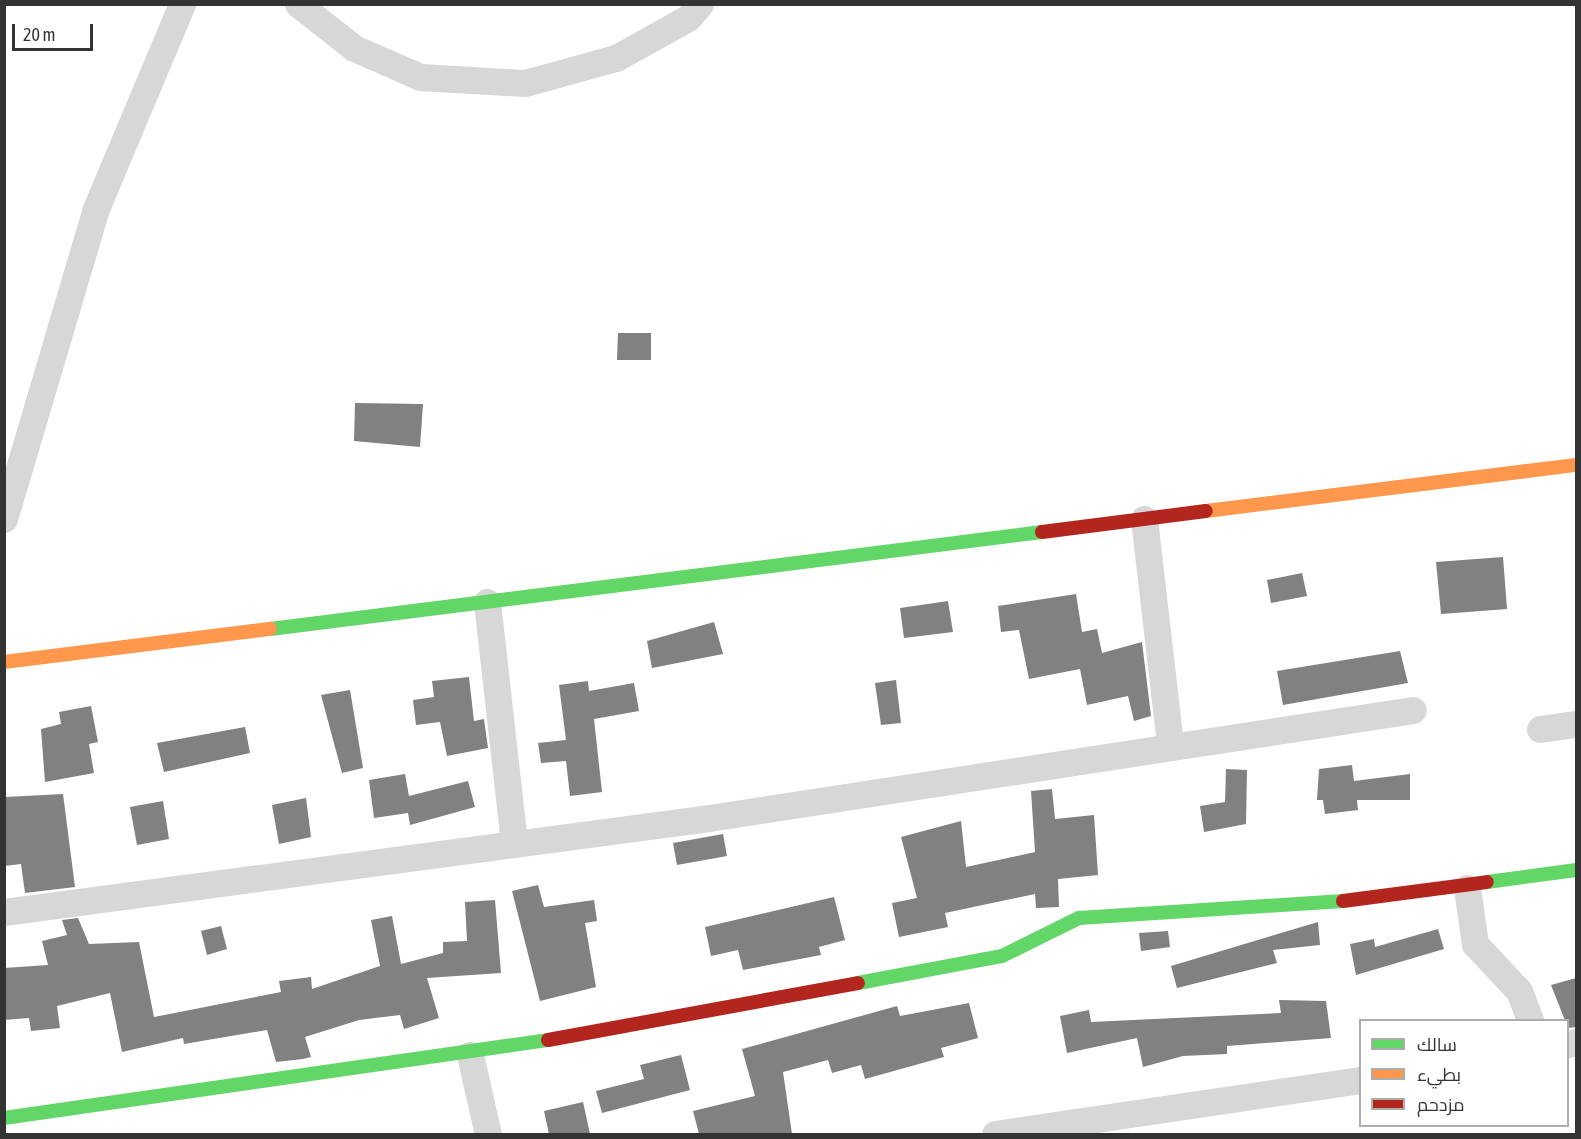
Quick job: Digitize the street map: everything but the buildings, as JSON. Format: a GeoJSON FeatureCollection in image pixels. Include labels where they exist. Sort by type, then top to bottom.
{"type":"FeatureCollection","features":[{"type":"Feature","properties":{"kind":"street"},"geometry":{"type":"LineString","coordinates":[[4,519],[95,211],[182,4]]}},
{"type":"Feature","properties":{"kind":"street"},"geometry":{"type":"LineString","coordinates":[[298,4],[354,48],[420,77],[525,83],[616,58],[688,18],[700,4]]}},
{"type":"Feature","properties":{"kind":"street"},"geometry":{"type":"LineString","coordinates":[[4,662],[1576,465]]}},
{"type":"Feature","properties":{"kind":"street"},"geometry":{"type":"LineString","coordinates":[[1144,519],[1170,745]]}},
{"type":"Feature","properties":{"kind":"street"},"geometry":{"type":"LineString","coordinates":[[487,602],[514,842]]}},
{"type":"Feature","properties":{"kind":"street"},"geometry":{"type":"LineString","coordinates":[[4,912],[514,842],[709,818],[1170,745],[1413,710]]}},
{"type":"Feature","properties":{"kind":"street"},"geometry":{"type":"LineString","coordinates":[[1540,729],[1576,724]]}},
{"type":"Feature","properties":{"kind":"street"},"geometry":{"type":"LineString","coordinates":[[4,1118],[470,1055],[1002,956],[1079,918],[1467,888],[1576,870]]}},
{"type":"Feature","properties":{"kind":"street"},"geometry":{"type":"LineString","coordinates":[[1467,888],[1475,944],[1519,991],[1530,1019]]}},
{"type":"Feature","properties":{"kind":"street"},"geometry":{"type":"LineString","coordinates":[[470,1055],[488,1134]]}},
{"type":"Feature","properties":{"kind":"street"},"geometry":{"type":"LineString","coordinates":[[995,1134],[1359,1080]]}},
{"type":"Feature","properties":{"kind":"traffic: fast"},"geometry":{"type":"LineString","coordinates":[[270,629],[1042,532]]}},
{"type":"Feature","properties":{"kind":"traffic: fast"},"geometry":{"type":"LineString","coordinates":[[1487,882],[1576,870]]}},
{"type":"Feature","properties":{"kind":"traffic: fast"},"geometry":{"type":"LineString","coordinates":[[858,983],[1002,956],[1079,918],[1343,901]]}},
{"type":"Feature","properties":{"kind":"traffic: fast"},"geometry":{"type":"LineString","coordinates":[[4,1118],[548,1040]]}},
{"type":"Feature","properties":{"kind":"traffic: slow"},"geometry":{"type":"LineString","coordinates":[[1206,511],[1576,465]]}},
{"type":"Feature","properties":{"kind":"traffic: slow"},"geometry":{"type":"LineString","coordinates":[[4,662],[270,629]]}},
{"type":"Feature","properties":{"kind":"traffic: jam"},"geometry":{"type":"LineString","coordinates":[[1042,532],[1206,511]]}},
{"type":"Feature","properties":{"kind":"traffic: jam"},"geometry":{"type":"LineString","coordinates":[[1343,901],[1487,882]]}},
{"type":"Feature","properties":{"kind":"traffic: jam"},"geometry":{"type":"LineString","coordinates":[[548,1040],[858,983]]}}]}
